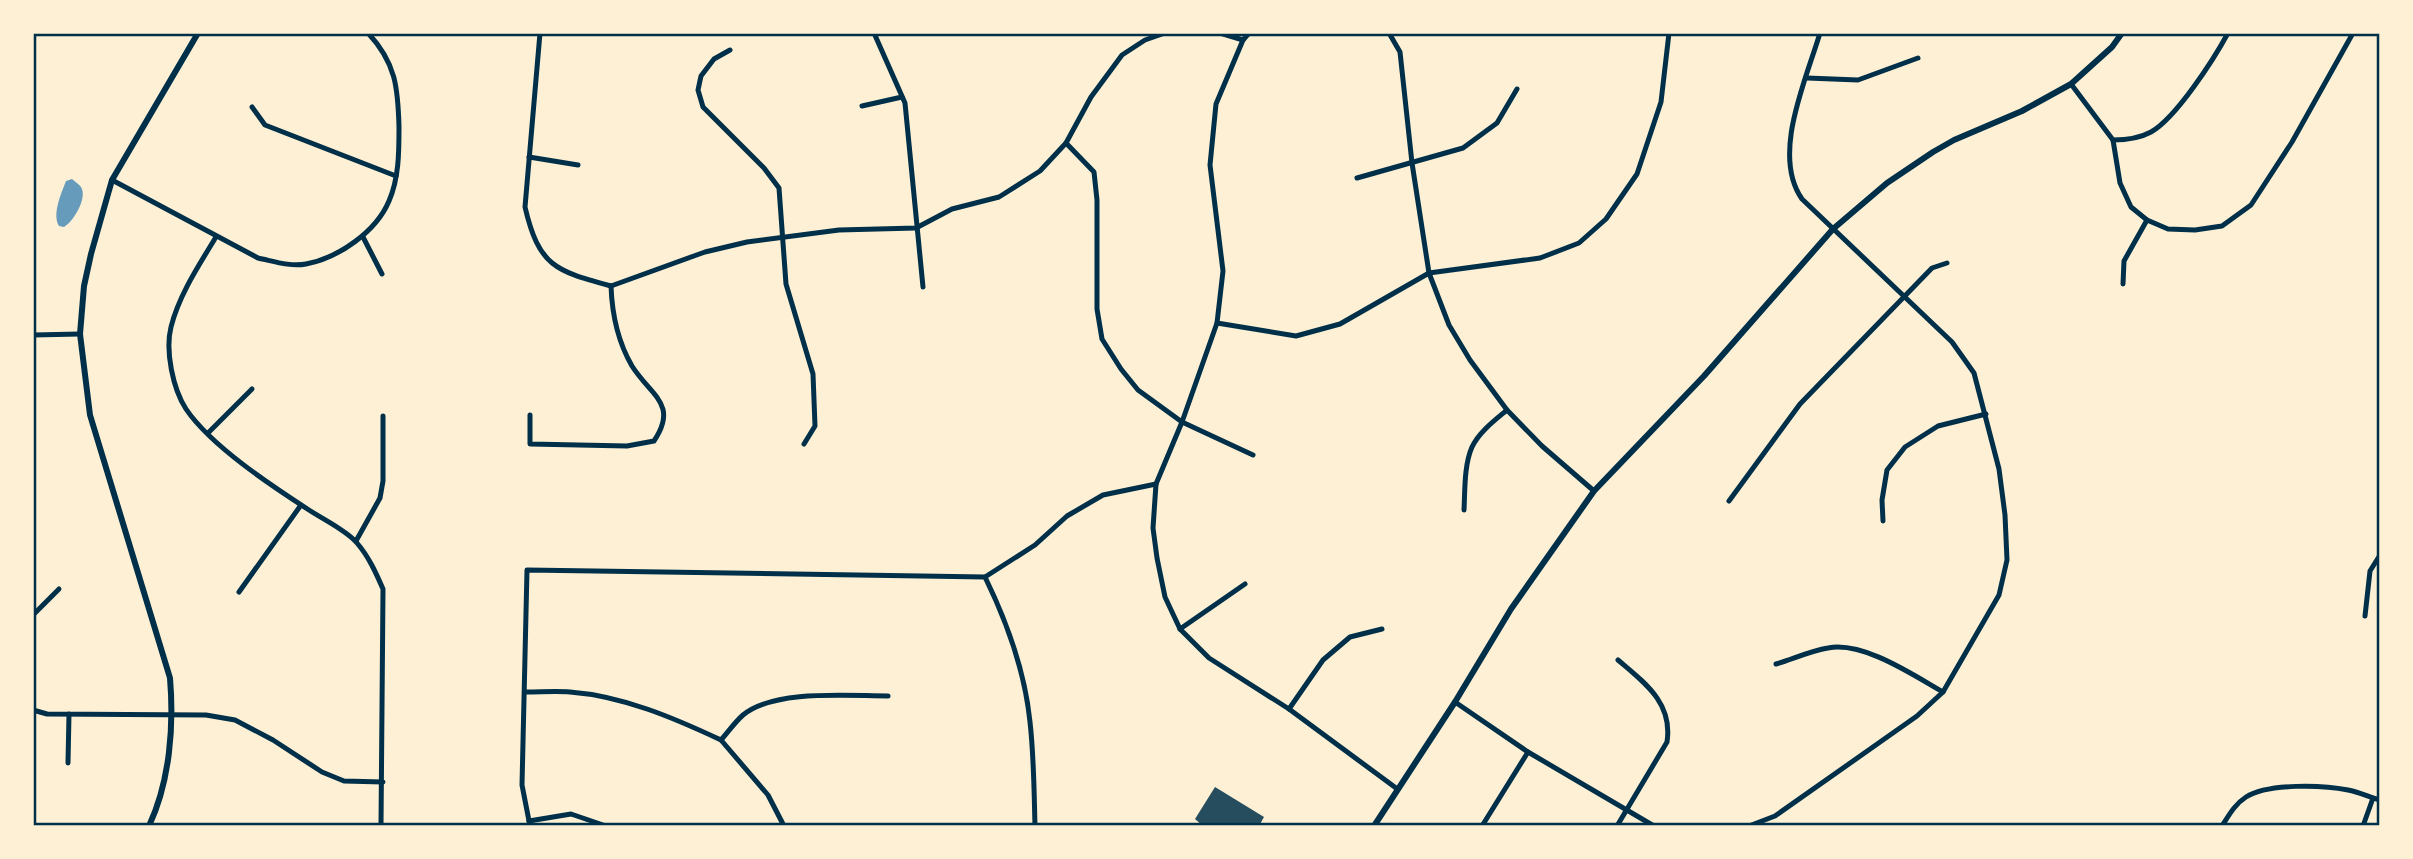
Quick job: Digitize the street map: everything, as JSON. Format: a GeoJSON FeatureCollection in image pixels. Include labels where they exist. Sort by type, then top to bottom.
{"type":"FeatureCollection","features":[{"type":"Feature","properties":{"kind":"street"},"geometry":{"type":"LineString","coordinates":[[149,826],[165,775],[173,715],[170,678],[90,415],[80,334],[86,275],[113,180],[198,33]]}},
{"type":"Feature","properties":{"kind":"street"},"geometry":{"type":"LineString","coordinates":[[113,180],[258,258],[305,264],[334,254],[363,237],[388,203],[396,176],[399,151],[397,87],[392,69],[380,47],[368,33]]}},
{"type":"Feature","properties":{"kind":"street"},"geometry":{"type":"LineString","coordinates":[[540,33],[525,207],[531,232],[553,266],[572,275],[611,286],[705,252],[784,236],[839,230],[916,228],[952,209],[999,197],[1040,171],[1066,143],[1091,97],[1122,55],[1145,40],[1165,33]]}},
{"type":"Feature","properties":{"kind":"street"},"geometry":{"type":"LineString","coordinates":[[874,33],[905,103],[923,287]]}},
{"type":"Feature","properties":{"kind":"street"},"geometry":{"type":"LineString","coordinates":[[1220,33],[1243,40]]}},
{"type":"Feature","properties":{"kind":"street"},"geometry":{"type":"LineString","coordinates":[[1249,33],[1243,40],[1216,104],[1210,165],[1223,271],[1217,323],[1182,422],[1156,484],[1153,528],[1157,558],[1165,597],[1180,629],[1209,658],[1289,709],[1396,788]]}},
{"type":"Feature","properties":{"kind":"street"},"geometry":{"type":"LineString","coordinates":[[1389,33],[1401,52],[1412,163],[1429,273],[1449,325],[1470,360],[1507,410],[1542,446],[1594,491]]}},
{"type":"Feature","properties":{"kind":"street"},"geometry":{"type":"LineString","coordinates":[[1217,323],[1296,336],[1340,324],[1429,273],[1540,258],[1579,243],[1606,219],[1637,174],[1661,102],[1668,33]]}},
{"type":"Feature","properties":{"kind":"street"},"geometry":{"type":"LineString","coordinates":[[1749,826],[1775,816],[1917,716],[1943,692],[1999,595],[2007,560],[1999,468],[1975,373],[1952,342],[1833,229],[1794,187],[1788,165],[1792,125],[1820,33]]}},
{"type":"Feature","properties":{"kind":"street"},"geometry":{"type":"LineString","coordinates":[[1374,826],[1396,788],[1455,702],[1511,609],[1594,491],[1704,376],[1833,229],[1887,183],[1933,152],[1954,140],[2022,111],[2071,84],[2112,47],[2122,33]]}},
{"type":"Feature","properties":{"kind":"street"},"geometry":{"type":"LineString","coordinates":[[2113,140],[2134,138],[2150,132],[2164,121],[2195,85],[2228,33]]}},
{"type":"Feature","properties":{"kind":"street"},"geometry":{"type":"LineString","coordinates":[[2071,84],[2113,140],[2120,183],[2131,207],[2147,220],[2168,229],[2195,230],[2222,226],[2251,205],[2291,142],[2353,33]]}},
{"type":"Feature","properties":{"kind":"street"},"geometry":{"type":"LineString","coordinates":[[730,50],[714,59],[701,76],[698,90],[703,107],[764,168],[779,188],[786,285],[813,374],[815,426],[804,444]]}},
{"type":"Feature","properties":{"kind":"street"},"geometry":{"type":"LineString","coordinates":[[1807,78],[1858,80],[1918,58]]}},
{"type":"Feature","properties":{"kind":"street"},"geometry":{"type":"LineString","coordinates":[[1357,178],[1463,148],[1497,123],[1517,89]]}},
{"type":"Feature","properties":{"kind":"street"},"geometry":{"type":"LineString","coordinates":[[862,106],[902,96]]}},
{"type":"Feature","properties":{"kind":"street"},"geometry":{"type":"LineString","coordinates":[[252,107],[265,125],[396,176]]}},
{"type":"Feature","properties":{"kind":"street"},"geometry":{"type":"LineString","coordinates":[[1066,143],[1094,172],[1097,200],[1097,309],[1102,339],[1138,390],[1182,422],[1253,455]]}},
{"type":"Feature","properties":{"kind":"street"},"geometry":{"type":"LineString","coordinates":[[529,158],[578,165]]}},
{"type":"Feature","properties":{"kind":"street"},"geometry":{"type":"LineString","coordinates":[[2123,284],[2124,261],[2147,220]]}},
{"type":"Feature","properties":{"kind":"street"},"geometry":{"type":"LineString","coordinates":[[216,237],[188,284],[171,327],[170,367],[185,408],[208,433],[234,457],[356,541],[372,564],[383,589],[381,826]]}},
{"type":"Feature","properties":{"kind":"street"},"geometry":{"type":"LineString","coordinates":[[363,237],[382,274]]}},
{"type":"Feature","properties":{"kind":"street"},"geometry":{"type":"LineString","coordinates":[[1729,501],[1800,404],[1932,268],[1947,263]]}},
{"type":"Feature","properties":{"kind":"street"},"geometry":{"type":"LineString","coordinates":[[530,415],[530,444],[627,446],[654,441],[664,426],[663,408],[633,366],[616,328],[611,305],[611,286]]}},
{"type":"Feature","properties":{"kind":"street"},"geometry":{"type":"LineString","coordinates":[[33,335],[80,334]]}},
{"type":"Feature","properties":{"kind":"street"},"geometry":{"type":"LineString","coordinates":[[208,433],[252,389]]}},
{"type":"Feature","properties":{"kind":"street"},"geometry":{"type":"LineString","coordinates":[[1464,510],[1472,447],[1507,410]]}},
{"type":"Feature","properties":{"kind":"street"},"geometry":{"type":"LineString","coordinates":[[1883,521],[1882,500],[1887,470],[1905,447],[1938,426],[1986,414]]}},
{"type":"Feature","properties":{"kind":"street"},"geometry":{"type":"LineString","coordinates":[[356,541],[373,513],[382,489],[383,416]]}},
{"type":"Feature","properties":{"kind":"street"},"geometry":{"type":"LineString","coordinates":[[606,826],[571,814],[529,823],[522,785],[527,570],[985,577],[1035,545],[1067,516],[1102,495],[1156,484]]}},
{"type":"Feature","properties":{"kind":"street"},"geometry":{"type":"LineString","coordinates":[[239,593],[301,505]]}},
{"type":"Feature","properties":{"kind":"street"},"geometry":{"type":"LineString","coordinates":[[2365,616],[2370,571],[2380,555]]}},
{"type":"Feature","properties":{"kind":"street"},"geometry":{"type":"LineString","coordinates":[[985,577],[1000,607],[1018,661],[1027,709],[1035,826]]}},
{"type":"Feature","properties":{"kind":"street"},"geometry":{"type":"LineString","coordinates":[[1180,629],[1245,584]]}},
{"type":"Feature","properties":{"kind":"street"},"geometry":{"type":"LineString","coordinates":[[33,615],[59,589]]}},
{"type":"Feature","properties":{"kind":"street"},"geometry":{"type":"LineString","coordinates":[[1289,709],[1323,660],[1341,644],[1350,637],[1382,629]]}},
{"type":"Feature","properties":{"kind":"street"},"geometry":{"type":"LineString","coordinates":[[1776,664],[1830,647],[1862,651],[1903,669],[1943,692]]}},
{"type":"Feature","properties":{"kind":"street"},"geometry":{"type":"LineString","coordinates":[[1617,826],[1667,742],[1669,728],[1659,699],[1649,686],[1618,660]]}},
{"type":"Feature","properties":{"kind":"street"},"geometry":{"type":"LineString","coordinates":[[526,692],[571,692],[620,701],[675,719],[721,740],[768,795],[784,826]]}},
{"type":"Feature","properties":{"kind":"street"},"geometry":{"type":"LineString","coordinates":[[721,740],[743,715],[770,702],[813,697],[888,696]]}},
{"type":"Feature","properties":{"kind":"street"},"geometry":{"type":"LineString","coordinates":[[1455,702],[1528,752],[1654,826]]}},
{"type":"Feature","properties":{"kind":"street"},"geometry":{"type":"LineString","coordinates":[[33,710],[47,714],[206,715],[235,720],[273,740],[322,772],[344,781],[383,782]]}},
{"type":"Feature","properties":{"kind":"street"},"geometry":{"type":"LineString","coordinates":[[68,762],[69,714]]}},
{"type":"Feature","properties":{"kind":"street"},"geometry":{"type":"LineString","coordinates":[[1482,826],[1528,752]]}},
{"type":"Feature","properties":{"kind":"street"},"geometry":{"type":"LineString","coordinates":[[2222,826],[2238,802],[2267,789],[2333,788],[2380,800]]}},
{"type":"Feature","properties":{"kind":"street"},"geometry":{"type":"LineString","coordinates":[[2363,826],[2373,797]]}},
{"type":"Feature","properties":{"kind":"street"},"geometry":{"type":"LineString","coordinates":[[1775,816],[1779,826]]}},
{"type":"Feature","properties":{"kind":"water"},"geometry":{"type":"Polygon","coordinates":[[[72,179],[81,187],[83,197],[68,224],[59,226],[56,216],[58,204],[66,181],[72,179]]]}},
{"type":"Feature","properties":{"kind":"building"},"geometry":{"type":"Polygon","coordinates":[[[1215,787],[1264,817],[1259,826],[1203,826],[1195,819],[1215,787]]]}}]}
